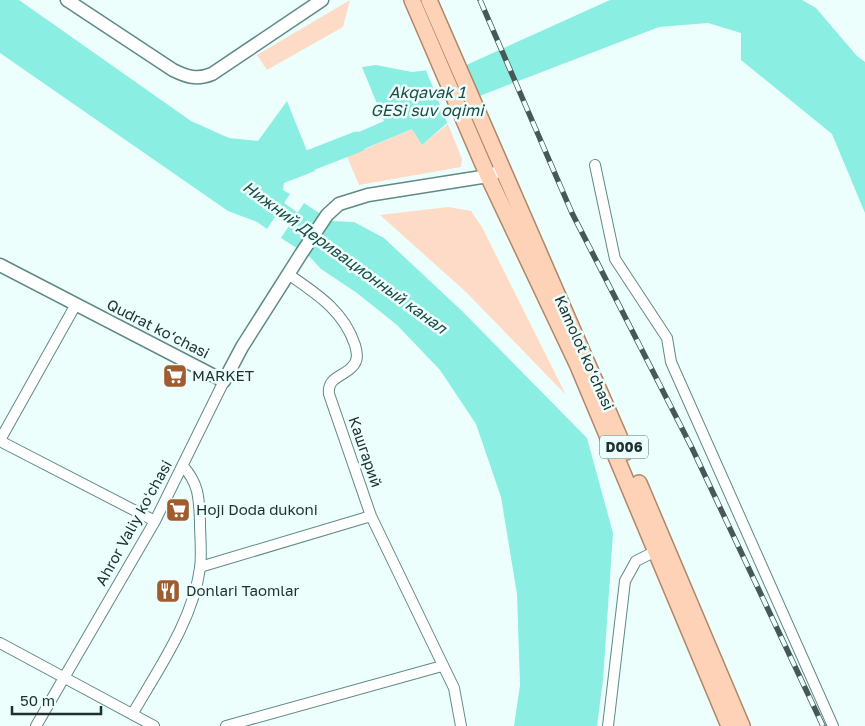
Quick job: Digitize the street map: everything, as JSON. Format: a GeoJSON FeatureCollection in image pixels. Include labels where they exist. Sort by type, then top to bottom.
{"type":"FeatureCollection","features":[{"type":"Feature","properties":{"kind":"main road","name":"Kamolot ko‘chasi"},"geometry":{"type":"LineString","coordinates":[[422,4],[495,173],[588,361],[660,549],[742,726]]}},
{"type":"Feature","properties":{"kind":"main road","name":"D006"},"geometry":{"type":"LineString","coordinates":[[660,549],[729,726]]}},
{"type":"Feature","properties":{"kind":"street"},"geometry":{"type":"LineString","coordinates":[[67,0],[172,70],[191,78],[202,78],[212,74],[322,0]]}},
{"type":"Feature","properties":{"kind":"street"},"geometry":{"type":"LineString","coordinates":[[595,165],[616,259],[667,338],[671,362],[780,612],[833,726]]}},
{"type":"Feature","properties":{"kind":"street"},"geometry":{"type":"LineString","coordinates":[[224,380],[288,274],[328,214],[340,204],[353,198],[495,173]]}},
{"type":"Feature","properties":{"kind":"street","name":"Qudrat ko‘chasi"},"geometry":{"type":"LineString","coordinates":[[0,266],[75,306],[224,380]]}},
{"type":"Feature","properties":{"kind":"street","name":"Кашгарий"},"geometry":{"type":"LineString","coordinates":[[288,274],[319,295],[340,314],[350,329],[357,356],[356,361],[352,368],[334,379],[328,387],[329,394],[371,516],[454,688],[461,726]]}},
{"type":"Feature","properties":{"kind":"street"},"geometry":{"type":"LineString","coordinates":[[75,306],[0,440],[155,521]]}},
{"type":"Feature","properties":{"kind":"street","name":"Ahror Valiy koʻchasi"},"geometry":{"type":"LineString","coordinates":[[36,726],[155,521],[224,380]]}},
{"type":"Feature","properties":{"kind":"street"},"geometry":{"type":"LineString","coordinates":[[133,713],[167,654],[193,598],[200,567],[199,501],[194,478],[183,466]]}},
{"type":"Feature","properties":{"kind":"street"},"geometry":{"type":"LineString","coordinates":[[200,567],[371,516]]}},
{"type":"Feature","properties":{"kind":"street"},"geometry":{"type":"LineString","coordinates":[[608,726],[625,581],[636,561],[660,549]]}},
{"type":"Feature","properties":{"kind":"street"},"geometry":{"type":"LineString","coordinates":[[0,642],[154,726]]}},
{"type":"Feature","properties":{"kind":"street"},"geometry":{"type":"LineString","coordinates":[[226,726],[442,666]]}},
{"type":"Feature","properties":{"kind":"shaded area"},"geometry":{"type":"Polygon","coordinates":[[[350,0],[343,27],[267,70],[257,55],[350,0]]]}},
{"type":"Feature","properties":{"kind":"shaded area"},"geometry":{"type":"Polygon","coordinates":[[[448,124],[462,159],[461,167],[359,185],[347,157],[412,129],[422,145],[448,124]]]}},
{"type":"Feature","properties":{"kind":"shaded area"},"geometry":{"type":"Polygon","coordinates":[[[448,207],[471,211],[482,227],[566,395],[466,292],[380,215],[448,207]]]}},
{"type":"Feature","properties":{"kind":"water"},"geometry":{"type":"Polygon","coordinates":[[[0,0],[19,0],[191,121],[229,138],[258,141],[287,101],[315,171],[284,183],[283,190],[290,194],[267,229],[257,222],[228,211],[0,53],[0,0]]]}},
{"type":"Feature","properties":{"kind":"water","name":"Akqavak 1 GESi suv oqimi"},"geometry":{"type":"Polygon","coordinates":[[[610,0],[802,0],[816,8],[857,56],[865,62],[865,213],[832,134],[741,60],[741,33],[708,23],[659,27],[477,97],[422,145],[412,129],[333,162],[327,146],[384,121],[362,67],[376,65],[412,72],[464,66],[610,0]]]}},
{"type":"Feature","properties":{"kind":"water"},"geometry":{"type":"Polygon","coordinates":[[[304,203],[331,221],[354,222],[384,238],[462,311],[587,438],[613,533],[603,680],[597,726],[514,726],[520,685],[517,594],[501,497],[476,424],[440,370],[397,325],[357,293],[321,269],[309,256],[281,238],[304,203]]]}},
{"type":"Feature","properties":{"kind":"pier"},"geometry":{"type":"Polygon","coordinates":[[[463,63],[478,100],[449,127],[425,68],[463,63]]]}},
{"type":"Feature","properties":{"kind":"waterway"},"geometry":{"type":"LineString","coordinates":[[285,170],[357,142]]}},
{"type":"Feature","properties":{"kind":"waterway","name":"Нижний Деривационный канал"},"geometry":{"type":"LineString","coordinates":[[268,199],[309,228]]}},
{"type":"Feature","properties":{"kind":"railway"},"geometry":{"type":"LineString","coordinates":[[480,0],[572,213],[692,448],[823,726]]}},
{"type":"Feature","properties":{"kind":"place","name":"MARKET"},"geometry":{"type":"Point","coordinates":[175,376]}},
{"type":"Feature","properties":{"kind":"place","name":"Hoji Doda dukoni"},"geometry":{"type":"Point","coordinates":[178,510]}},
{"type":"Feature","properties":{"kind":"place","name":"Donlari Taomlar"},"geometry":{"type":"Point","coordinates":[168,591]}}]}
